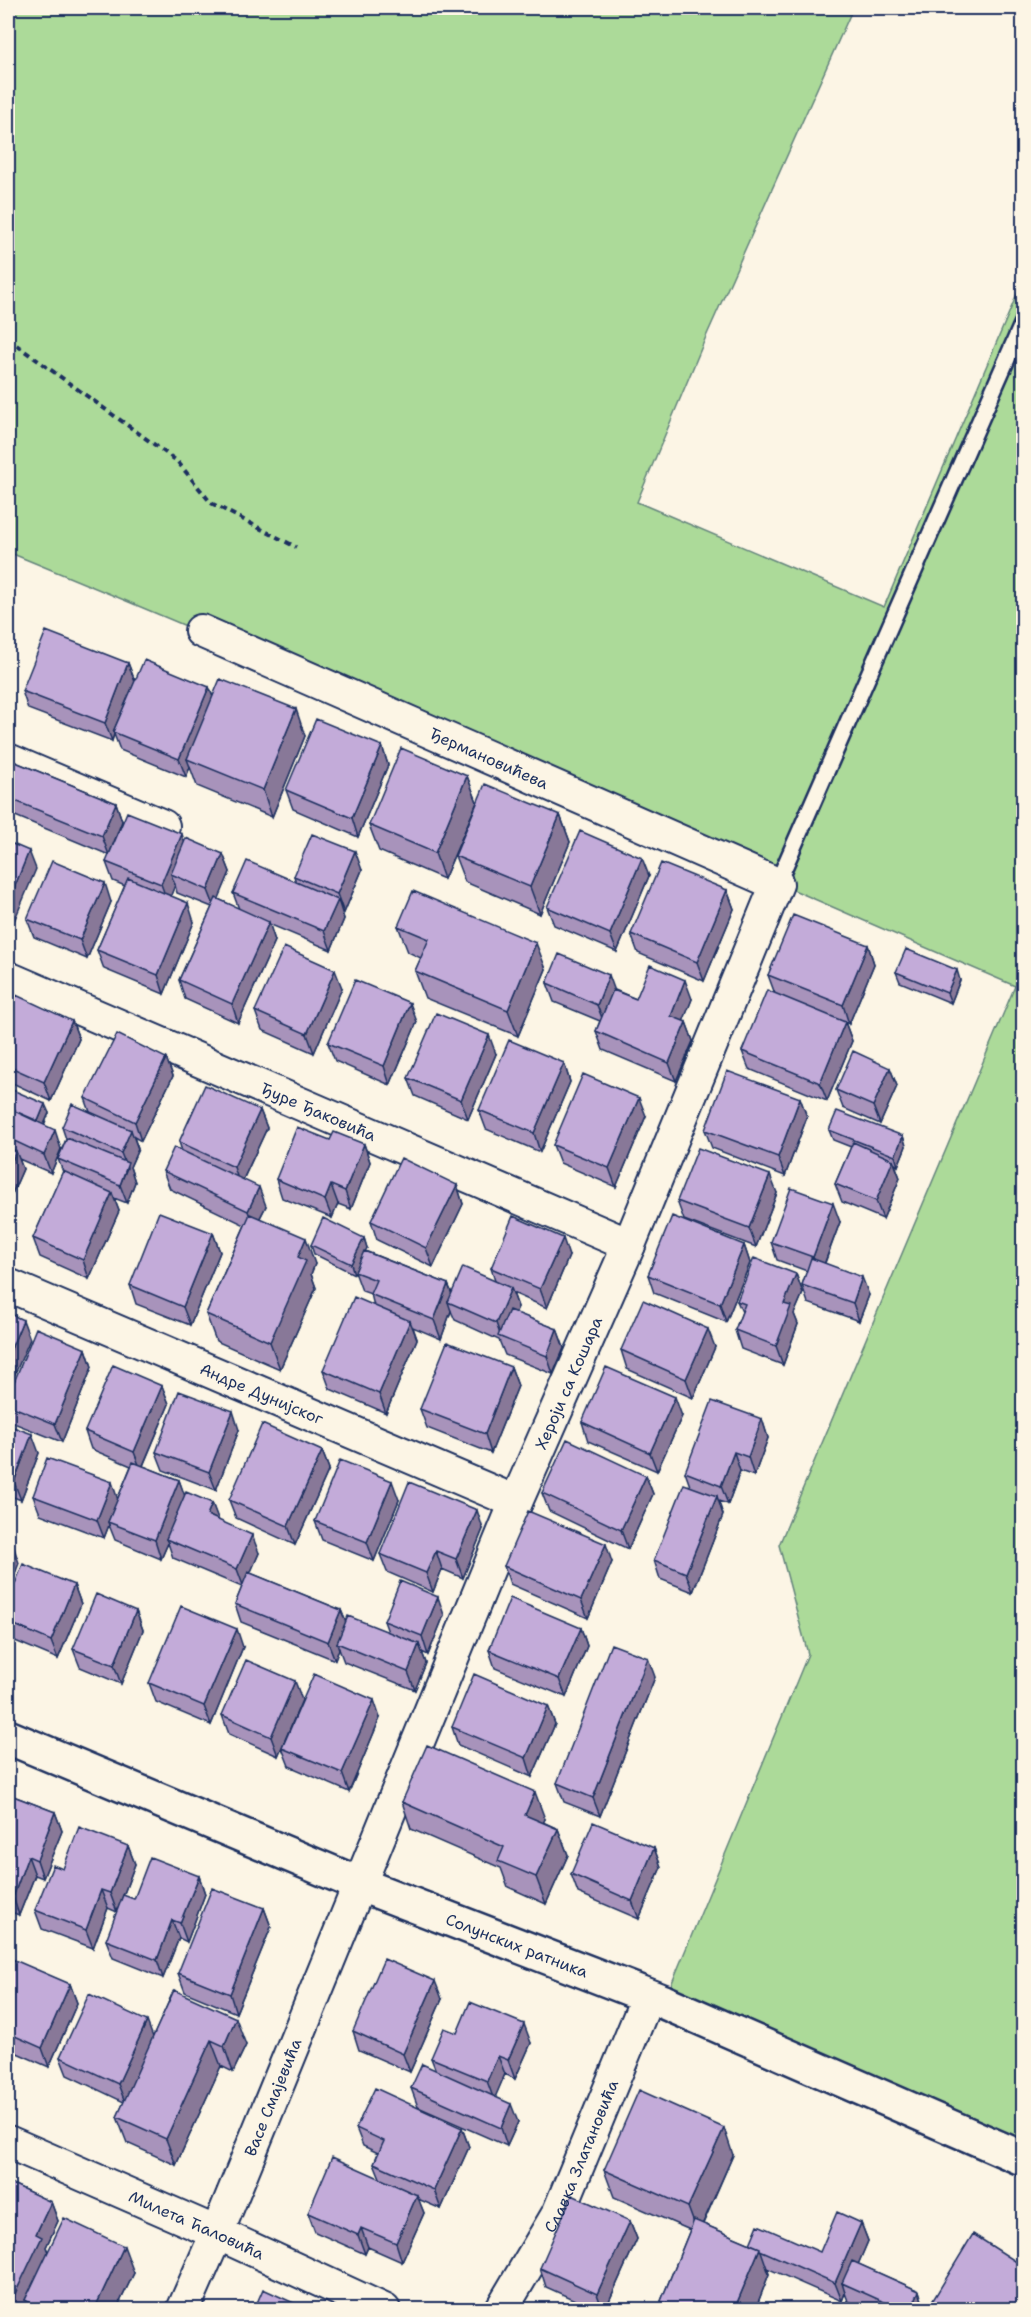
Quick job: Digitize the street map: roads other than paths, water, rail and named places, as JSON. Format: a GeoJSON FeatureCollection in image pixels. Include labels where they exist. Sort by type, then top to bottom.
{"type":"FeatureCollection","features":[{"type":"Feature","properties":{"kind":"main road","name":"Солунских ратника"},"geometry":{"type":"LineString","coordinates":[[8,1737],[359,1884],[648,1996],[1023,2159]]}},
{"type":"Feature","properties":{"kind":"street","name":"Ђермановићева"},"geometry":{"type":"LineString","coordinates":[[201,631],[777,884]]}},
{"type":"Feature","properties":{"kind":"street"},"geometry":{"type":"LineString","coordinates":[[8,760],[163,826]]}},
{"type":"Feature","properties":{"kind":"street","name":"Хероји са Кошара"},"geometry":{"type":"LineString","coordinates":[[359,1884],[516,1502],[628,1245],[777,884]]}},
{"type":"Feature","properties":{"kind":"street","name":"Ђуре Ђаковића"},"geometry":{"type":"LineString","coordinates":[[8,978],[628,1245]]}},
{"type":"Feature","properties":{"kind":"street","name":"Андре Дунијског"},"geometry":{"type":"LineString","coordinates":[[8,1285],[516,1502]]}},
{"type":"Feature","properties":{"kind":"street","name":"Васе Смајевића"},"geometry":{"type":"LineString","coordinates":[[183,2310],[217,2233],[359,1884]]}},
{"type":"Feature","properties":{"kind":"street","name":"Славка Златановића"},"geometry":{"type":"LineString","coordinates":[[501,2310],[558,2214],[648,1996]]}},
{"type":"Feature","properties":{"kind":"street","name":"Милета Ћаловића"},"geometry":{"type":"LineString","coordinates":[[8,2142],[217,2233],[384,2310]]}},
{"type":"Feature","properties":{"kind":"lane"},"geometry":{"type":"LineString","coordinates":[[777,884],[1023,320]]}}]}
